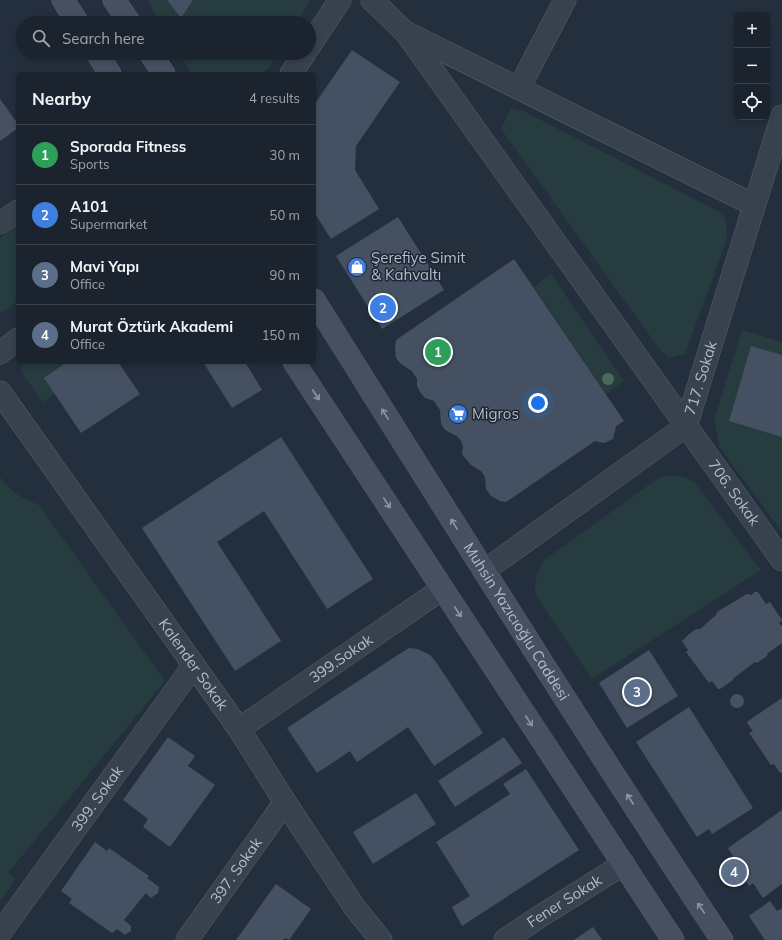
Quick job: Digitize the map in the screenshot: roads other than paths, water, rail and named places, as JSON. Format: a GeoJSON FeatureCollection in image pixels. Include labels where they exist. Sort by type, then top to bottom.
{"type":"FeatureCollection","features":[{"type":"Feature","properties":{"kind":"main road"},"geometry":{"type":"LineString","coordinates":[[63,0],[73,16]]}},
{"type":"Feature","properties":{"kind":"main road"},"geometry":{"type":"LineString","coordinates":[[114,0],[125,16]]}},
{"type":"Feature","properties":{"kind":"main road"},"geometry":{"type":"LineString","coordinates":[[101,60],[109,72]]}},
{"type":"Feature","properties":{"kind":"main road"},"geometry":{"type":"LineString","coordinates":[[155,60],[163,72]]}},
{"type":"Feature","properties":{"kind":"main road","name":"Muhsin Yazıcıoğlu Caddesi"},"geometry":{"type":"LineString","coordinates":[[316,303],[484,571],[722,940]]}},
{"type":"Feature","properties":{"kind":"main road"},"geometry":{"type":"LineString","coordinates":[[295,364],[673,940]]}},
{"type":"Feature","properties":{"kind":"street"},"geometry":{"type":"LineString","coordinates":[[316,36],[340,0]]}},
{"type":"Feature","properties":{"kind":"street"},"geometry":{"type":"LineString","coordinates":[[372,0],[406,33],[754,205]]}},
{"type":"Feature","properties":{"kind":"street"},"geometry":{"type":"LineString","coordinates":[[519,88],[565,0]]}},
{"type":"Feature","properties":{"kind":"street","name":"706. Sokak"},"geometry":{"type":"LineString","coordinates":[[406,33],[782,560]]}},
{"type":"Feature","properties":{"kind":"street"},"geometry":{"type":"LineString","coordinates":[[292,72],[300,60]]}},
{"type":"Feature","properties":{"kind":"street","name":"717. Sokak"},"geometry":{"type":"LineString","coordinates":[[484,571],[686,426],[782,116]]}},
{"type":"Feature","properties":{"kind":"street"},"geometry":{"type":"LineString","coordinates":[[0,223],[16,212]]}},
{"type":"Feature","properties":{"kind":"street"},"geometry":{"type":"LineString","coordinates":[[0,354],[16,341]]}},
{"type":"Feature","properties":{"kind":"street","name":"Kalender Sokak"},"geometry":{"type":"LineString","coordinates":[[0,392],[239,729],[285,802],[356,908],[381,940]]}},
{"type":"Feature","properties":{"kind":"street","name":"399.Sokak"},"geometry":{"type":"LineString","coordinates":[[239,729],[442,589]]}},
{"type":"Feature","properties":{"kind":"street","name":"399. Sokak"},"geometry":{"type":"LineString","coordinates":[[0,933],[194,665]]}},
{"type":"Feature","properties":{"kind":"street","name":"397. Sokak"},"geometry":{"type":"LineString","coordinates":[[187,940],[285,802]]}},
{"type":"Feature","properties":{"kind":"street","name":"Fener Sokak"},"geometry":{"type":"LineString","coordinates":[[505,940],[624,864]]}},
{"type":"Feature","properties":{"kind":"place","name":"Şerefiye Simit & Kahvaltı"},"geometry":{"type":"Point","coordinates":[357,267]}},
{"type":"Feature","properties":{"kind":"place","name":"A101"},"geometry":{"type":"Point","coordinates":[383,308]}},
{"type":"Feature","properties":{"kind":"place","name":"Sporada Fitness"},"geometry":{"type":"Point","coordinates":[438,352]}},
{"type":"Feature","properties":{"kind":"place","name":"Migros"},"geometry":{"type":"Point","coordinates":[458,414]}},
{"type":"Feature","properties":{"kind":"place","name":"Mavi Yapı"},"geometry":{"type":"Point","coordinates":[637,692]}},
{"type":"Feature","properties":{"kind":"place","name":"Murat Öztürk Akademi"},"geometry":{"type":"Point","coordinates":[734,872]}}]}
